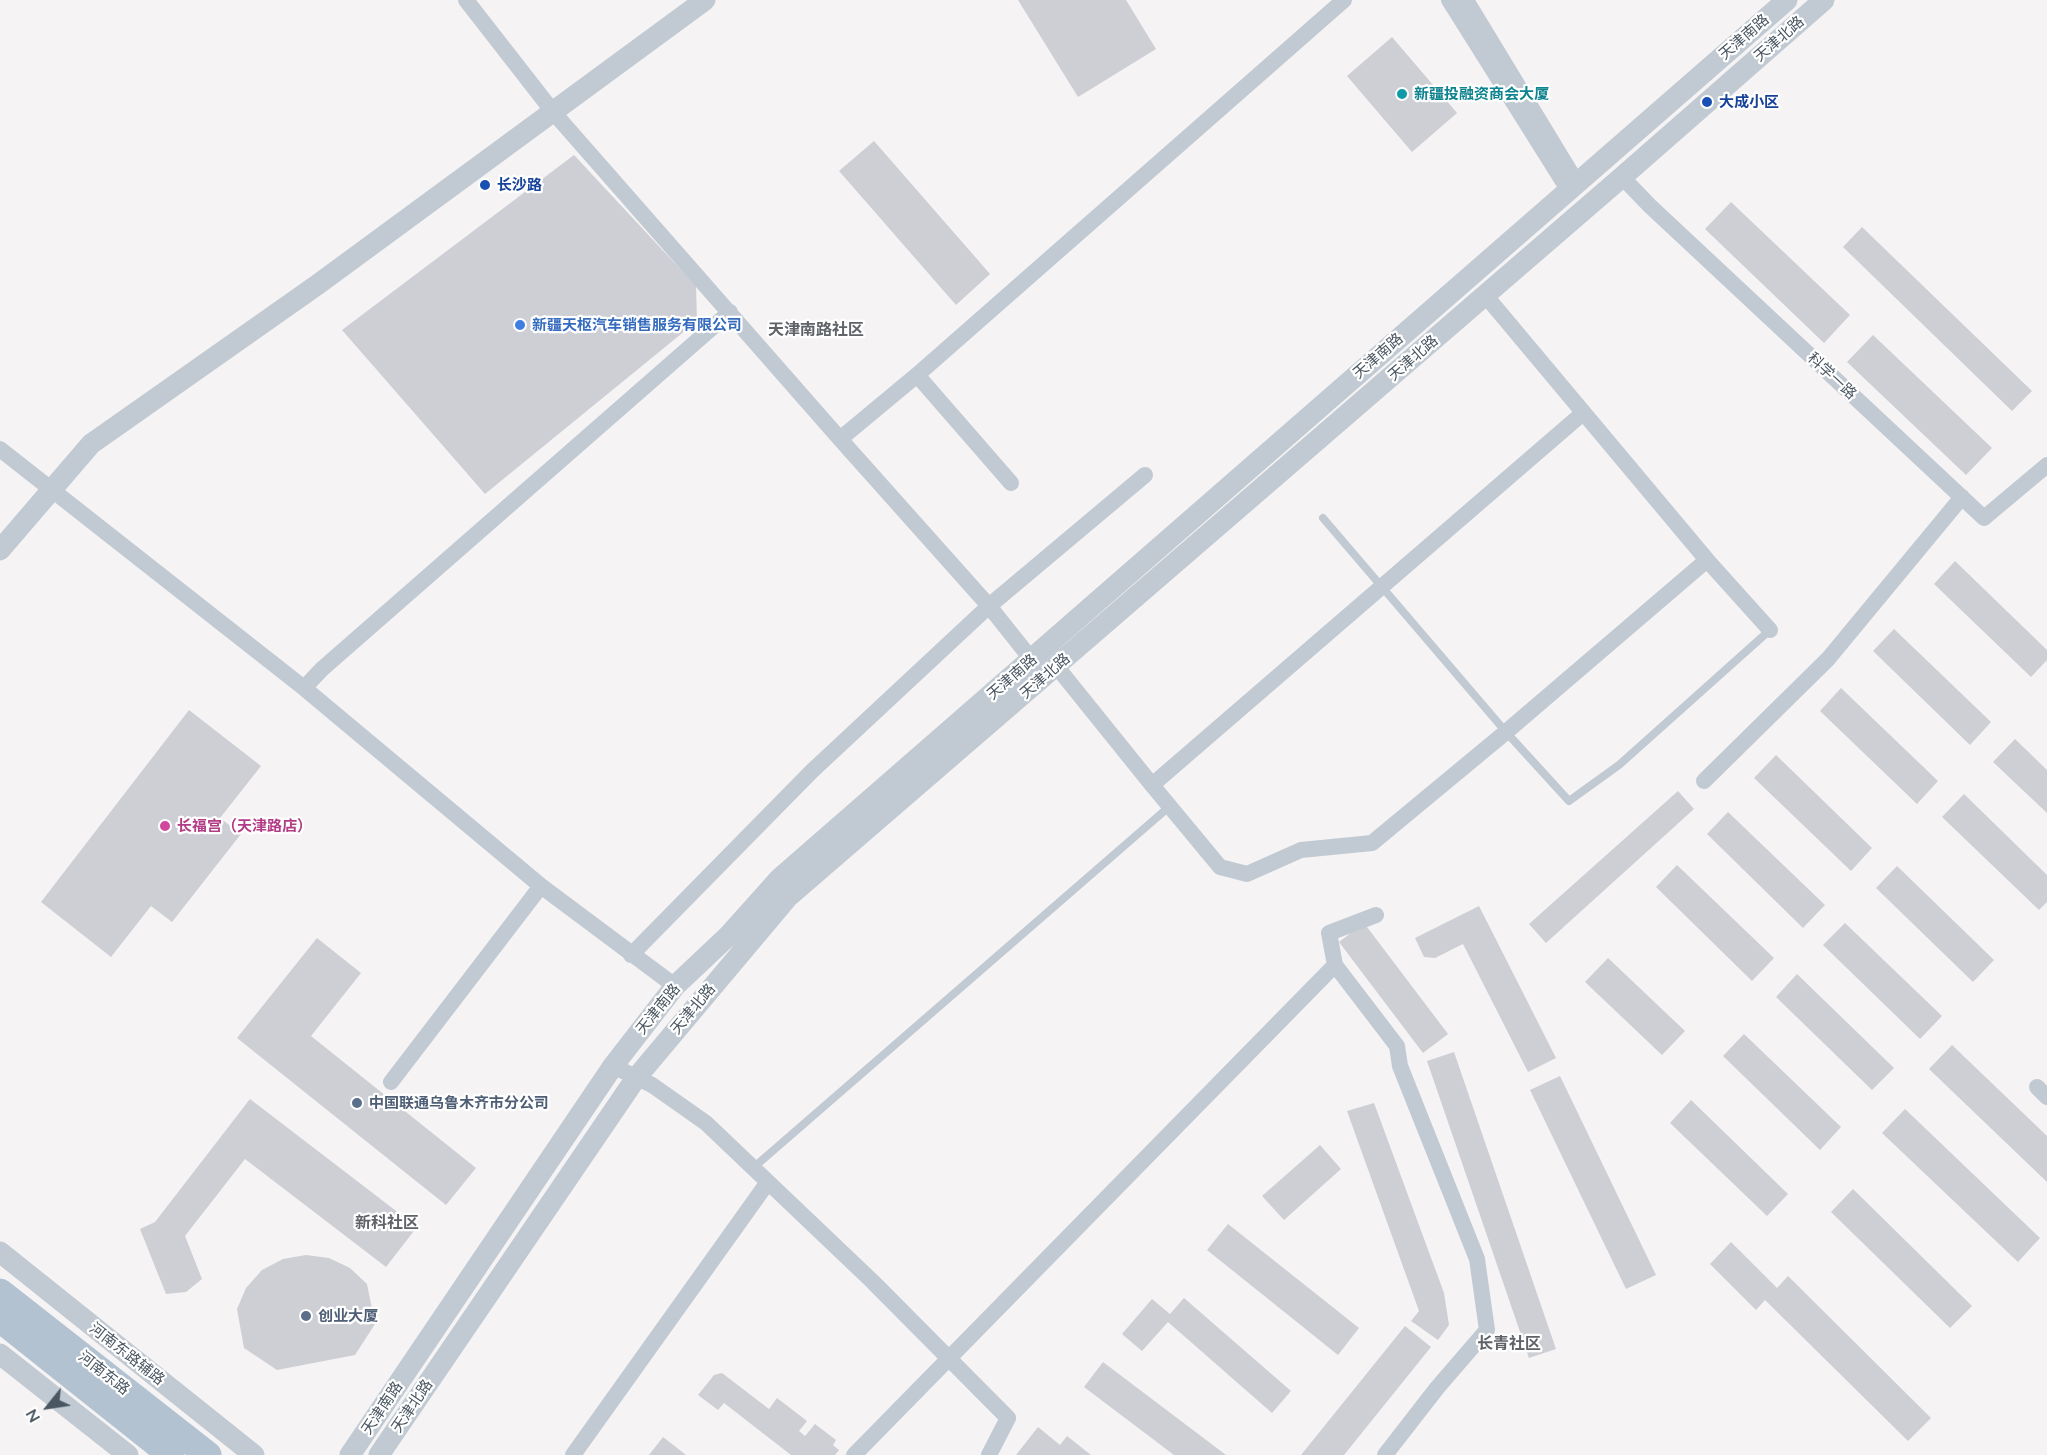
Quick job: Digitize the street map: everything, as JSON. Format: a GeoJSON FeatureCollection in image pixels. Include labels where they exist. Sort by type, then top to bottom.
{"type":"FeatureCollection","features":[{"type":"Feature","properties":{"kind":"main road","name":"河南东路"},"geometry":{"type":"LineString","coordinates":[[0,1292],[208,1455]]}},
{"type":"Feature","properties":{"kind":"main road","name":"河南东路"},"geometry":{"type":"LineString","coordinates":[[0,1319],[171,1455]]}},
{"type":"Feature","properties":{"kind":"street"},"geometry":{"type":"LineString","coordinates":[[466,0],[554,113],[989,606],[1032,660]]}},
{"type":"Feature","properties":{"kind":"street"},"geometry":{"type":"LineString","coordinates":[[0,550],[91,444],[317,285],[705,0]]}},
{"type":"Feature","properties":{"kind":"street"},"geometry":{"type":"LineString","coordinates":[[840,439],[917,375],[1344,0]]}},
{"type":"Feature","properties":{"kind":"street"},"geometry":{"type":"LineString","coordinates":[[1449,0],[1573,188]]}},
{"type":"Feature","properties":{"kind":"street"},"geometry":{"type":"LineString","coordinates":[[1466,0],[1573,188]]}},
{"type":"Feature","properties":{"kind":"street","name":"天津北路"},"geometry":{"type":"LineString","coordinates":[[379,1455],[636,1078],[788,897],[1057,667],[1824,0]]}},
{"type":"Feature","properties":{"kind":"street"},"geometry":{"type":"LineString","coordinates":[[1784,2],[1798,23]]}},
{"type":"Feature","properties":{"kind":"street","name":"天津南路"},"geometry":{"type":"LineString","coordinates":[[350,1455],[613,1066],[675,986],[728,936],[779,879],[1784,2]]}},
{"type":"Feature","properties":{"kind":"street","name":"科学一路"},"geometry":{"type":"LineString","coordinates":[[1622,177],[1650,206],[1984,518],[2047,465]]}},
{"type":"Feature","properties":{"kind":"street"},"geometry":{"type":"LineString","coordinates":[[1485,295],[1707,560],[1770,630]]}},
{"type":"Feature","properties":{"kind":"street"},"geometry":{"type":"LineString","coordinates":[[304,688],[322,669],[730,312]]}},
{"type":"Feature","properties":{"kind":"street"},"geometry":{"type":"LineString","coordinates":[[1424,316],[1441,334]]}},
{"type":"Feature","properties":{"kind":"street"},"geometry":{"type":"LineString","coordinates":[[917,375],[1011,483]]}},
{"type":"Feature","properties":{"kind":"street"},"geometry":{"type":"LineString","coordinates":[[1152,785],[1583,413]]}},
{"type":"Feature","properties":{"kind":"street"},"geometry":{"type":"LineString","coordinates":[[0,449],[304,688],[541,886],[630,955],[675,986]]}},
{"type":"Feature","properties":{"kind":"street"},"geometry":{"type":"LineString","coordinates":[[630,955],[812,771],[989,606],[1145,475]]}},
{"type":"Feature","properties":{"kind":"street"},"geometry":{"type":"LineString","coordinates":[[1704,781],[1828,658],[1962,497]]}},
{"type":"Feature","properties":{"kind":"street"},"geometry":{"type":"LineString","coordinates":[[1057,667],[1220,867],[1247,874],[1301,850],[1372,843],[1707,560]]}},
{"type":"Feature","properties":{"kind":"street"},"geometry":{"type":"LineString","coordinates":[[391,1082],[541,886]]}},
{"type":"Feature","properties":{"kind":"street"},"geometry":{"type":"LineString","coordinates":[[1376,915],[1329,933],[1335,964],[1397,1046],[1400,1066],[1477,1259],[1487,1330],[1437,1388],[1385,1455]]}},
{"type":"Feature","properties":{"kind":"street"},"geometry":{"type":"LineString","coordinates":[[854,1455],[1335,964]]}},
{"type":"Feature","properties":{"kind":"street"},"geometry":{"type":"LineString","coordinates":[[613,1066],[652,1085],[706,1123],[872,1281],[1008,1419],[988,1455]]}},
{"type":"Feature","properties":{"kind":"street"},"geometry":{"type":"LineString","coordinates":[[573,1455],[768,1182]]}},
{"type":"Feature","properties":{"kind":"street","name":"河南东路辅路"},"geometry":{"type":"LineString","coordinates":[[0,1252],[255,1455]]}},
{"type":"Feature","properties":{"kind":"street"},"geometry":{"type":"LineString","coordinates":[[0,1354],[128,1455]]}},
{"type":"Feature","properties":{"kind":"lane"},"geometry":{"type":"LineString","coordinates":[[1323,518],[1506,732],[1569,801],[1620,765],[1770,630]]}},
{"type":"Feature","properties":{"kind":"lane"},"geometry":{"type":"LineString","coordinates":[[753,1168],[1170,807]]}},
{"type":"Feature","properties":{"kind":"building"},"geometry":{"type":"Polygon","coordinates":[[[1018,0],[1126,0],[1156,49],[1078,97],[1018,0]]]}},
{"type":"Feature","properties":{"kind":"building","name":"新疆投融资商会大厦"},"geometry":{"type":"Polygon","coordinates":[[[1392,37],[1457,113],[1412,152],[1347,76],[1392,37]]]}},
{"type":"Feature","properties":{"kind":"building"},"geometry":{"type":"Polygon","coordinates":[[[874,141],[990,274],[956,305],[839,171],[874,141]]]}},
{"type":"Feature","properties":{"kind":"building","name":"新疆天枢汽车销售服务有限公司"},"geometry":{"type":"Polygon","coordinates":[[[574,155],[696,286],[697,321],[485,494],[342,330],[574,155]]]}},
{"type":"Feature","properties":{"kind":"building"},"geometry":{"type":"Polygon","coordinates":[[[1731,202],[1850,315],[1824,343],[1705,229],[1731,202]]]}},
{"type":"Feature","properties":{"kind":"building"},"geometry":{"type":"Polygon","coordinates":[[[1862,227],[2032,391],[2012,411],[1843,247],[1862,227]]]}},
{"type":"Feature","properties":{"kind":"building"},"geometry":{"type":"Polygon","coordinates":[[[1873,335],[1992,448],[1966,475],[1847,362],[1873,335]]]}},
{"type":"Feature","properties":{"kind":"building"},"geometry":{"type":"Polygon","coordinates":[[[1955,561],[2047,650],[2047,660],[2031,677],[1934,584],[1955,561]]]}},
{"type":"Feature","properties":{"kind":"building"},"geometry":{"type":"Polygon","coordinates":[[[1894,629],[1991,722],[1970,745],[1873,651],[1894,629]]]}},
{"type":"Feature","properties":{"kind":"building"},"geometry":{"type":"Polygon","coordinates":[[[1841,688],[1938,781],[1917,804],[1820,711],[1841,688]]]}},
{"type":"Feature","properties":{"kind":"building","name":"长福宫（天津路店）"},"geometry":{"type":"Polygon","coordinates":[[[189,710],[261,766],[220,818],[241,834],[172,922],[151,906],[111,957],[41,902],[189,710]]]}},
{"type":"Feature","properties":{"kind":"building"},"geometry":{"type":"Polygon","coordinates":[[[2015,739],[2047,770],[2047,813],[1993,762],[2015,739]]]}},
{"type":"Feature","properties":{"kind":"building"},"geometry":{"type":"Polygon","coordinates":[[[1776,755],[1872,848],[1851,871],[1754,778],[1776,755]]]}},
{"type":"Feature","properties":{"kind":"building"},"geometry":{"type":"Polygon","coordinates":[[[1678,791],[1694,809],[1546,943],[1529,924],[1678,791]]]}},
{"type":"Feature","properties":{"kind":"building"},"geometry":{"type":"Polygon","coordinates":[[[1964,794],[2047,875],[2047,902],[2039,910],[1942,817],[1964,794]]]}},
{"type":"Feature","properties":{"kind":"building"},"geometry":{"type":"Polygon","coordinates":[[[1728,812],[1825,905],[1803,928],[1707,834],[1728,812]]]}},
{"type":"Feature","properties":{"kind":"building"},"geometry":{"type":"Polygon","coordinates":[[[1677,865],[1774,958],[1752,981],[1656,887],[1677,865]]]}},
{"type":"Feature","properties":{"kind":"building"},"geometry":{"type":"Polygon","coordinates":[[[1897,866],[1994,960],[1973,982],[1876,888],[1897,866]]]}},
{"type":"Feature","properties":{"kind":"building"},"geometry":{"type":"Polygon","coordinates":[[[1479,906],[1556,1058],[1528,1072],[1463,944],[1435,958],[1424,957],[1415,938],[1479,906]]]}},
{"type":"Feature","properties":{"kind":"building"},"geometry":{"type":"Polygon","coordinates":[[[1364,923],[1448,1034],[1423,1053],[1339,942],[1364,923]]]}},
{"type":"Feature","properties":{"kind":"building"},"geometry":{"type":"Polygon","coordinates":[[[1845,923],[1942,1016],[1920,1039],[1823,945],[1845,923]]]}},
{"type":"Feature","properties":{"kind":"building","name":"中国联通乌鲁木齐市分公司"},"geometry":{"type":"Polygon","coordinates":[[[317,938],[361,973],[311,1036],[476,1168],[446,1205],[237,1038],[317,938]]]}},
{"type":"Feature","properties":{"kind":"building"},"geometry":{"type":"Polygon","coordinates":[[[1608,958],[1685,1031],[1662,1055],[1585,982],[1608,958]]]}},
{"type":"Feature","properties":{"kind":"building"},"geometry":{"type":"Polygon","coordinates":[[[1797,974],[1894,1068],[1872,1090],[1776,997],[1797,974]]]}},
{"type":"Feature","properties":{"kind":"building"},"geometry":{"type":"Polygon","coordinates":[[[1744,1034],[1841,1127],[1820,1150],[1723,1056],[1744,1034]]]}},
{"type":"Feature","properties":{"kind":"building"},"geometry":{"type":"Polygon","coordinates":[[[1952,1045],[2047,1136],[2047,1182],[1929,1069],[1952,1045]]]}},
{"type":"Feature","properties":{"kind":"building"},"geometry":{"type":"Polygon","coordinates":[[[1454,1052],[1556,1349],[1529,1358],[1427,1061],[1454,1052]]]}},
{"type":"Feature","properties":{"kind":"building"},"geometry":{"type":"Polygon","coordinates":[[[1560,1076],[1656,1275],[1626,1289],[1530,1090],[1560,1076]]]}},
{"type":"Feature","properties":{"kind":"building"},"geometry":{"type":"Polygon","coordinates":[[[250,1099],[417,1227],[386,1267],[245,1159],[185,1236],[202,1279],[186,1292],[166,1294],[140,1229],[155,1222],[250,1099]]]}},
{"type":"Feature","properties":{"kind":"building"},"geometry":{"type":"Polygon","coordinates":[[[1691,1100],[1788,1194],[1767,1216],[1670,1123],[1691,1100]]]}},
{"type":"Feature","properties":{"kind":"building"},"geometry":{"type":"Polygon","coordinates":[[[1374,1103],[1444,1293],[1449,1325],[1438,1340],[1411,1321],[1419,1311],[1347,1111],[1374,1103]]]}},
{"type":"Feature","properties":{"kind":"building"},"geometry":{"type":"Polygon","coordinates":[[[1905,1109],[2040,1238],[2018,1262],[1882,1133],[1905,1109]]]}},
{"type":"Feature","properties":{"kind":"building"},"geometry":{"type":"Polygon","coordinates":[[[1320,1145],[1341,1169],[1284,1220],[1262,1196],[1320,1145]]]}},
{"type":"Feature","properties":{"kind":"building"},"geometry":{"type":"Polygon","coordinates":[[[1853,1189],[1972,1306],[1950,1328],[1831,1212],[1853,1189]]]}},
{"type":"Feature","properties":{"kind":"building"},"geometry":{"type":"Polygon","coordinates":[[[1228,1224],[1359,1328],[1338,1355],[1207,1250],[1228,1224]]]}},
{"type":"Feature","properties":{"kind":"building"},"geometry":{"type":"Polygon","coordinates":[[[1731,1242],[1777,1288],[1788,1276],[1931,1418],[1908,1441],[1765,1300],[1756,1310],[1710,1264],[1731,1242]]]}},
{"type":"Feature","properties":{"kind":"building","name":"创业大厦"},"geometry":{"type":"Polygon","coordinates":[[[306,1255],[329,1258],[350,1268],[367,1284],[375,1324],[355,1355],[277,1370],[244,1348],[237,1309],[246,1288],[262,1270],[283,1259],[306,1255]]]}},
{"type":"Feature","properties":{"kind":"building"},"geometry":{"type":"Polygon","coordinates":[[[1184,1298],[1291,1391],[1272,1413],[1168,1322],[1142,1351],[1122,1334],[1152,1299],[1170,1314],[1184,1298]]]}},
{"type":"Feature","properties":{"kind":"building"},"geometry":{"type":"Polygon","coordinates":[[[1405,1326],[1431,1347],[1344,1455],[1301,1455],[1405,1326]]]}},
{"type":"Feature","properties":{"kind":"building"},"geometry":{"type":"Polygon","coordinates":[[[1103,1362],[1226,1455],[1174,1455],[1084,1387],[1103,1362]]]}},
{"type":"Feature","properties":{"kind":"building"},"geometry":{"type":"Polygon","coordinates":[[[722,1373],[769,1409],[777,1398],[807,1421],[799,1431],[805,1436],[815,1424],[836,1440],[833,1445],[839,1450],[835,1455],[791,1455],[724,1403],[718,1410],[698,1395],[714,1375],[722,1373]]]}},
{"type":"Feature","properties":{"kind":"building"},"geometry":{"type":"Polygon","coordinates":[[[1038,1427],[1060,1445],[1067,1436],[1091,1455],[1016,1455],[1038,1427]]]}},
{"type":"Feature","properties":{"kind":"building"},"geometry":{"type":"Polygon","coordinates":[[[663,1437],[686,1455],[649,1455],[663,1437]]]}},
{"type":"Feature","properties":{"kind":"place","name":"新疆投融资商会大厦"},"geometry":{"type":"Point","coordinates":[1402,94]}},
{"type":"Feature","properties":{"kind":"place","name":"大成小区"},"geometry":{"type":"Point","coordinates":[1707,102]}},
{"type":"Feature","properties":{"kind":"place","name":"长沙路"},"geometry":{"type":"Point","coordinates":[485,185]}},
{"type":"Feature","properties":{"kind":"place","name":"新疆天枢汽车销售服务有限公司"},"geometry":{"type":"Point","coordinates":[520,325]}},
{"type":"Feature","properties":{"kind":"place","name":"长福宫（天津路店）"},"geometry":{"type":"Point","coordinates":[165,826]}},
{"type":"Feature","properties":{"kind":"place","name":"中国联通乌鲁木齐市分公司"},"geometry":{"type":"Point","coordinates":[357,1103]}},
{"type":"Feature","properties":{"kind":"place","name":"创业大厦"},"geometry":{"type":"Point","coordinates":[306,1316]}},
{"type":"Feature","properties":{"kind":"district","name":"天津南路社区"},"geometry":{"type":"Point","coordinates":[816,330]}},
{"type":"Feature","properties":{"kind":"district","name":"新科社区"},"geometry":{"type":"Point","coordinates":[387,1223]}},
{"type":"Feature","properties":{"kind":"district","name":"长青社区"},"geometry":{"type":"Point","coordinates":[1509,1344]}}]}
